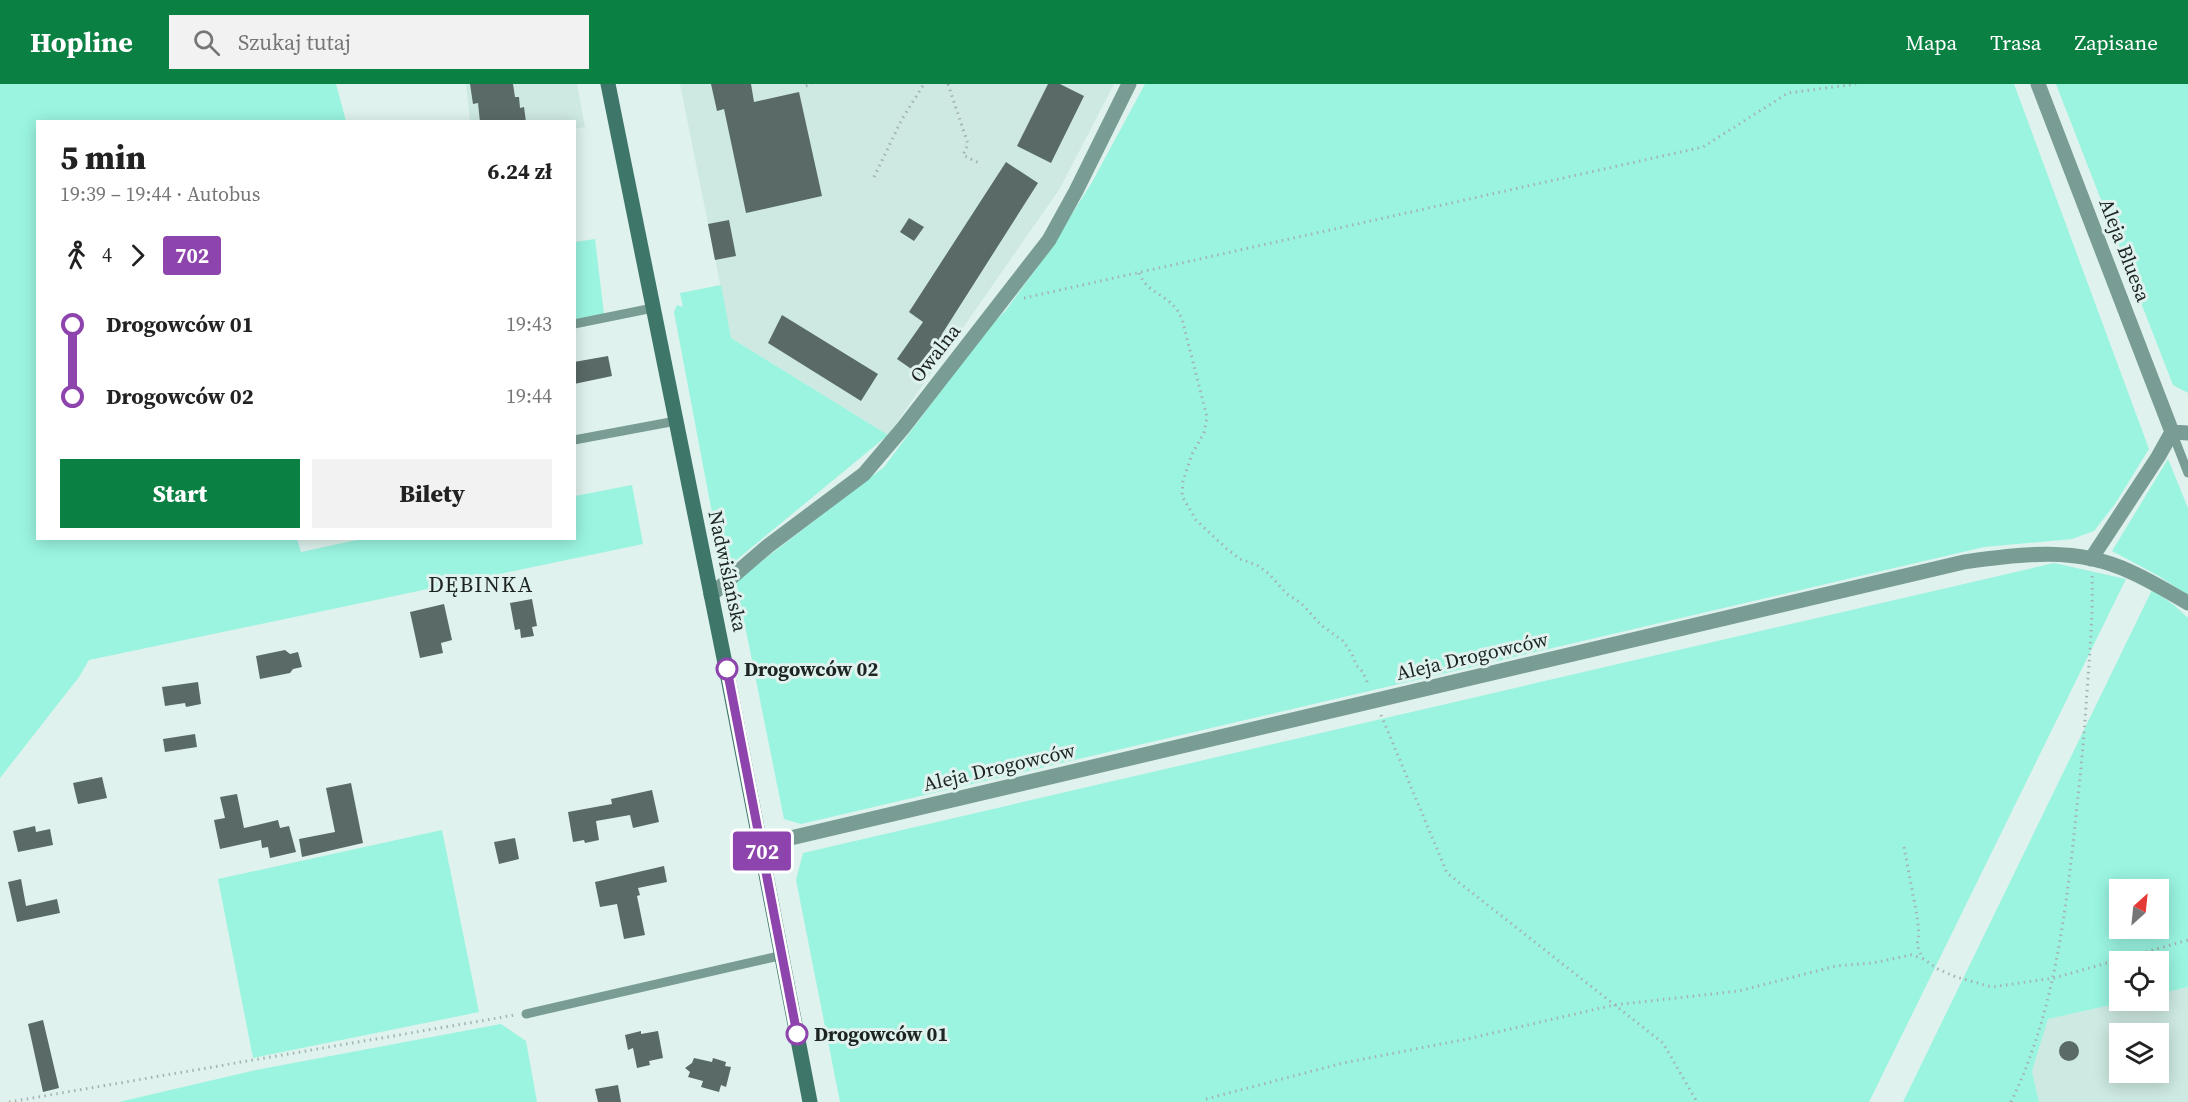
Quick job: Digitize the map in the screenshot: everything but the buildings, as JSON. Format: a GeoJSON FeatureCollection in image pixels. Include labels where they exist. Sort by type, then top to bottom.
{"type":"FeatureCollection","features":[{"type":"Feature","properties":{"kind":"main road","name":"Nadwiślańska"},"geometry":{"type":"LineString","coordinates":[[608,84],[783,955],[810,1102]]}},
{"type":"Feature","properties":{"kind":"street","name":"Owalna"},"geometry":{"type":"LineString","coordinates":[[711,595],[768,546],[864,474],[903,428],[1049,240],[1129,84]]}},
{"type":"Feature","properties":{"kind":"street","name":"Aleja Bluesa"},"geometry":{"type":"LineString","coordinates":[[2038,84],[2172,432]]}},
{"type":"Feature","properties":{"kind":"street"},"geometry":{"type":"LineString","coordinates":[[2091,559],[2172,432],[2188,434]]}},
{"type":"Feature","properties":{"kind":"street","name":"Aleja Drogowców"},"geometry":{"type":"LineString","coordinates":[[761,845],[1964,562],[2023,554],[2063,554],[2091,559],[2130,571],[2188,603]]}},
{"type":"Feature","properties":{"kind":"lane"},"geometry":{"type":"LineString","coordinates":[[576,324],[653,308]]}},
{"type":"Feature","properties":{"kind":"lane"},"geometry":{"type":"LineString","coordinates":[[576,440],[676,421]]}},
{"type":"Feature","properties":{"kind":"lane"},"geometry":{"type":"LineString","coordinates":[[2172,432],[2188,473]]}},
{"type":"Feature","properties":{"kind":"lane"},"geometry":{"type":"LineString","coordinates":[[526,1014],[783,955]]}},
{"type":"Feature","properties":{"kind":"path"},"geometry":{"type":"LineString","coordinates":[[806,86],[812,84]]}},
{"type":"Feature","properties":{"kind":"path"},"geometry":{"type":"LineString","coordinates":[[874,177],[902,119],[924,84]]}},
{"type":"Feature","properties":{"kind":"path"},"geometry":{"type":"LineString","coordinates":[[948,84],[968,144],[963,155],[981,164]]}},
{"type":"Feature","properties":{"kind":"path"},"geometry":{"type":"LineString","coordinates":[[999,304],[1703,147],[1788,93],[1856,84]]}},
{"type":"Feature","properties":{"kind":"path"},"geometry":{"type":"LineString","coordinates":[[1139,273],[1142,281],[1177,307],[1204,400],[1207,417],[1204,433],[1192,454],[1183,481],[1182,496],[1196,520],[1239,559],[1257,565],[1269,574],[1287,594],[1301,603],[1321,624],[1342,641],[1352,654],[1356,665],[1363,672],[1447,873],[1663,1043],[1697,1102]]}},
{"type":"Feature","properties":{"kind":"path"},"geometry":{"type":"LineString","coordinates":[[2011,1102],[2027,1070],[2054,978],[2064,922],[2084,739],[2093,599],[2091,559]]}},
{"type":"Feature","properties":{"kind":"path"},"geometry":{"type":"LineString","coordinates":[[1904,847],[1920,933],[1917,945],[1922,958]]}},
{"type":"Feature","properties":{"kind":"path"},"geometry":{"type":"LineString","coordinates":[[1206,1099],[1343,1064],[1467,1040],[1614,1005],[1739,991],[1836,966],[1872,963],[1911,955],[1922,958],[1956,977],[1992,987],[2054,978],[2188,940]]}},
{"type":"Feature","properties":{"kind":"path"},"geometry":{"type":"LineString","coordinates":[[9,1102],[526,1014]]}},
{"type":"Feature","properties":{"kind":"shaded area"},"geometry":{"type":"Polygon","coordinates":[[[466,84],[577,84],[585,127],[576,129],[576,120],[470,120],[466,84]]]}},
{"type":"Feature","properties":{"kind":"shaded area"},"geometry":{"type":"Polygon","coordinates":[[[680,84],[1114,84],[1059,190],[888,435],[731,338],[680,84]]]}},
{"type":"Feature","properties":{"kind":"shaded area"},"geometry":{"type":"Polygon","coordinates":[[[2188,987],[2188,1102],[2039,1102],[2032,1071],[2048,1019],[2109,1005],[2109,1011],[2169,1011],[2169,992],[2188,987]]]}},
{"type":"Feature","properties":{"kind":"green space"},"geometry":{"type":"Polygon","coordinates":[[[0,84],[336,84],[346,120],[36,120],[36,540],[297,540],[301,552],[357,540],[576,540],[576,496],[632,485],[643,544],[89,660],[79,677],[0,778],[0,84]]]}},
{"type":"Feature","properties":{"kind":"green space"},"geometry":{"type":"Polygon","coordinates":[[[1145,84],[2014,84],[2149,449],[2115,504],[2094,531],[2072,539],[1984,547],[801,824],[784,819],[736,581],[884,467],[1043,259],[1091,184],[1145,84]]]}},
{"type":"Feature","properties":{"kind":"green space"},"geometry":{"type":"Polygon","coordinates":[[[2056,84],[2188,84],[2188,393],[2173,385],[2056,84]]]}},
{"type":"Feature","properties":{"kind":"green space"},"geometry":{"type":"Polygon","coordinates":[[[595,239],[604,314],[576,320],[576,242],[595,239]]]}},
{"type":"Feature","properties":{"kind":"green space"},"geometry":{"type":"Polygon","coordinates":[[[721,285],[731,338],[888,435],[723,571],[674,312],[677,305],[683,307],[680,293],[721,285]]]}},
{"type":"Feature","properties":{"kind":"green space"},"geometry":{"type":"Polygon","coordinates":[[[2168,459],[2188,508],[2188,595],[2112,551],[2168,459]]]}},
{"type":"Feature","properties":{"kind":"green space"},"geometry":{"type":"Polygon","coordinates":[[[2054,563],[2126,579],[1869,1102],[840,1102],[796,880],[803,853],[2054,563]]]}},
{"type":"Feature","properties":{"kind":"green space"},"geometry":{"type":"Polygon","coordinates":[[[2152,590],[2188,618],[2188,987],[2169,992],[2169,951],[2109,951],[2109,1005],[2048,1019],[2032,1071],[2039,1102],[1903,1102],[2152,590]]]}},
{"type":"Feature","properties":{"kind":"green space"},"geometry":{"type":"Polygon","coordinates":[[[442,830],[479,1012],[253,1058],[218,879],[442,830]]]}},
{"type":"Feature","properties":{"kind":"green space"},"geometry":{"type":"Polygon","coordinates":[[[501,1024],[526,1041],[537,1102],[119,1102],[256,1070],[501,1024]]]}},
{"type":"Feature","properties":{"kind":"bus line","name":"702"},"geometry":{"type":"LineString","coordinates":[[727,669],[797,1034]]}},
{"type":"Feature","properties":{"kind":"place","name":"Drogowców 02"},"geometry":{"type":"Point","coordinates":[727,669]}},
{"type":"Feature","properties":{"kind":"place","name":"Drogowców 01"},"geometry":{"type":"Point","coordinates":[797,1034]}},
{"type":"Feature","properties":{"kind":"district","name":"DĘBINKA"},"geometry":{"type":"Point","coordinates":[481,584]}}]}
